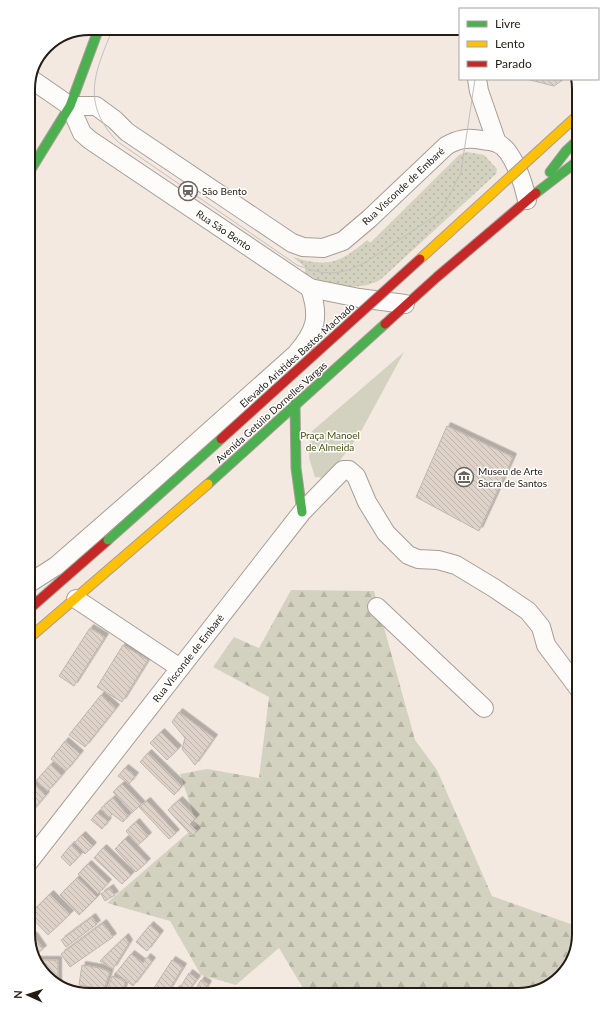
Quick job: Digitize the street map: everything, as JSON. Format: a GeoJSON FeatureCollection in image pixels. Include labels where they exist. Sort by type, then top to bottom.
{"type":"FeatureCollection","features":[{"type":"Feature","properties":{"kind":"main road"},"geometry":{"type":"LineString","coordinates":[[35,163],[70,106],[96,35]]}},
{"type":"Feature","properties":{"kind":"main road","name":"Elevado Aristides Bastos Machado"},"geometry":{"type":"LineString","coordinates":[[35,604],[485,201],[572,120]]}},
{"type":"Feature","properties":{"kind":"main road"},"geometry":{"type":"LineString","coordinates":[[529,198],[572,145]]}},
{"type":"Feature","properties":{"kind":"main road"},"geometry":{"type":"LineString","coordinates":[[529,198],[572,165]]}},
{"type":"Feature","properties":{"kind":"main road","name":"Avenida Getúlio Dornelles Vargas"},"geometry":{"type":"LineString","coordinates":[[35,633],[216,477],[405,304],[529,198]]}},
{"type":"Feature","properties":{"kind":"main road"},"geometry":{"type":"LineString","coordinates":[[295,404],[296,468],[302,512]]}},
{"type":"Feature","properties":{"kind":"street"},"geometry":{"type":"LineString","coordinates":[[477,80],[497,143],[507,152],[512,160],[529,198]]}},
{"type":"Feature","properties":{"kind":"street"},"geometry":{"type":"LineString","coordinates":[[36,82],[70,106]]}},
{"type":"Feature","properties":{"kind":"street","name":"Rua Visconde de Embaré"},"geometry":{"type":"LineString","coordinates":[[70,106],[96,106],[115,120],[127,132],[292,243],[303,247],[314,248],[332,246],[350,235],[446,146],[455,141],[466,138],[497,143]]}},
{"type":"Feature","properties":{"kind":"street","name":"Rua São Bento"},"geometry":{"type":"LineString","coordinates":[[70,106],[82,133],[90,140],[310,288],[359,298],[405,304]]}},
{"type":"Feature","properties":{"kind":"street"},"geometry":{"type":"LineString","coordinates":[[35,580],[56,566],[296,354],[308,341],[313,329],[316,315],[314,300],[310,288]]}},
{"type":"Feature","properties":{"kind":"street","name":"Rua Visconde de Embaré"},"geometry":{"type":"LineString","coordinates":[[35,854],[302,512],[343,470],[349,470],[356,476],[367,502],[386,533],[408,555],[418,559],[438,560],[456,565],[528,611],[541,627],[546,645],[572,680]]}},
{"type":"Feature","properties":{"kind":"street"},"geometry":{"type":"LineString","coordinates":[[76,599],[180,668]]}},
{"type":"Feature","properties":{"kind":"street"},"geometry":{"type":"LineString","coordinates":[[377,607],[484,708]]}},
{"type":"Feature","properties":{"kind":"green space"},"geometry":{"type":"Polygon","coordinates":[[[467,152],[484,155],[497,169],[496,174],[380,280],[371,284],[351,287],[332,284],[304,274],[306,268],[293,257],[325,263],[349,254],[367,240],[370,243],[459,155],[467,152]]]}},
{"type":"Feature","properties":{"kind":"green space","name":"Praça Manoel de Almeida"},"geometry":{"type":"Polygon","coordinates":[[[404,352],[359,435],[327,478],[315,477],[309,458],[311,432],[404,352]]]}},
{"type":"Feature","properties":{"kind":"green space"},"geometry":{"type":"Polygon","coordinates":[[[291,590],[374,591],[415,740],[437,770],[492,896],[572,925],[572,941],[568,955],[559,970],[554,975],[536,985],[518,988],[303,988],[279,948],[236,985],[201,975],[170,921],[107,903],[197,825],[180,774],[207,769],[259,778],[269,697],[213,667],[234,637],[259,648],[291,590]]]}},
{"type":"Feature","properties":{"kind":"building"},"geometry":{"type":"Polygon","coordinates":[[[530,80],[563,80],[554,86],[530,80]]]}},
{"type":"Feature","properties":{"kind":"building","name":"Museu de Arte Sacra de Santos"},"geometry":{"type":"Polygon","coordinates":[[[447,426],[513,457],[479,531],[416,497],[447,426]]]}},
{"type":"Feature","properties":{"kind":"building"},"geometry":{"type":"Polygon","coordinates":[[[90,628],[105,637],[74,686],[59,676],[90,628]]]}},
{"type":"Feature","properties":{"kind":"building"},"geometry":{"type":"Polygon","coordinates":[[[123,645],[148,660],[122,702],[97,687],[123,645]]]}},
{"type":"Feature","properties":{"kind":"building"},"geometry":{"type":"Polygon","coordinates":[[[101,695],[116,708],[85,747],[69,735],[101,695]]]}},
{"type":"Feature","properties":{"kind":"building"},"geometry":{"type":"Polygon","coordinates":[[[179,712],[214,738],[195,765],[182,749],[185,738],[172,722],[179,712]]]}},
{"type":"Feature","properties":{"kind":"building"},"geometry":{"type":"Polygon","coordinates":[[[161,732],[178,749],[167,760],[150,743],[161,732]]]}},
{"type":"Feature","properties":{"kind":"building"},"geometry":{"type":"Polygon","coordinates":[[[65,741],[80,754],[66,771],[51,759],[65,741]]]}},
{"type":"Feature","properties":{"kind":"building"},"geometry":{"type":"Polygon","coordinates":[[[148,753],[182,786],[174,795],[140,762],[148,753]]]}},
{"type":"Feature","properties":{"kind":"building"},"geometry":{"type":"Polygon","coordinates":[[[51,764],[62,775],[48,791],[36,781],[51,764]]]}},
{"type":"Feature","properties":{"kind":"building"},"geometry":{"type":"Polygon","coordinates":[[[125,768],[135,776],[129,784],[118,776],[125,768]]]}},
{"type":"Feature","properties":{"kind":"building"},"geometry":{"type":"Polygon","coordinates":[[[122,784],[141,804],[132,813],[113,792],[122,784]]]}},
{"type":"Feature","properties":{"kind":"building"},"geometry":{"type":"Polygon","coordinates":[[[35,785],[46,795],[35,808],[35,785]]]}},
{"type":"Feature","properties":{"kind":"building"},"geometry":{"type":"Polygon","coordinates":[[[113,798],[128,816],[123,822],[112,814],[109,818],[101,808],[113,798]]]}},
{"type":"Feature","properties":{"kind":"building"},"geometry":{"type":"Polygon","coordinates":[[[179,800],[196,818],[190,824],[197,831],[192,836],[168,810],[179,800]]]}},
{"type":"Feature","properties":{"kind":"building"},"geometry":{"type":"Polygon","coordinates":[[[147,801],[176,833],[169,839],[139,807],[147,801]]]}},
{"type":"Feature","properties":{"kind":"building"},"geometry":{"type":"Polygon","coordinates":[[[97,813],[108,821],[102,829],[91,820],[97,813]]]}},
{"type":"Feature","properties":{"kind":"building"},"geometry":{"type":"Polygon","coordinates":[[[136,822],[148,836],[138,845],[126,831],[136,822]]]}},
{"type":"Feature","properties":{"kind":"building"},"geometry":{"type":"Polygon","coordinates":[[[82,835],[93,846],[85,854],[74,843],[82,835]]]}},
{"type":"Feature","properties":{"kind":"building"},"geometry":{"type":"Polygon","coordinates":[[[125,839],[147,862],[136,872],[115,849],[125,839]]]}},
{"type":"Feature","properties":{"kind":"building"},"geometry":{"type":"Polygon","coordinates":[[[71,845],[81,854],[70,866],[61,857],[71,845]]]}},
{"type":"Feature","properties":{"kind":"building"},"geometry":{"type":"Polygon","coordinates":[[[103,848],[131,875],[122,884],[94,858],[103,848]]]}},
{"type":"Feature","properties":{"kind":"building"},"geometry":{"type":"Polygon","coordinates":[[[88,864],[108,883],[98,894],[78,874],[88,864]]]}},
{"type":"Feature","properties":{"kind":"building"},"geometry":{"type":"Polygon","coordinates":[[[77,878],[97,897],[79,915],[60,895],[77,878]]]}},
{"type":"Feature","properties":{"kind":"building"},"geometry":{"type":"Polygon","coordinates":[[[110,888],[115,895],[105,901],[101,894],[110,888]]]}},
{"type":"Feature","properties":{"kind":"building"},"geometry":{"type":"Polygon","coordinates":[[[50,894],[70,914],[48,935],[35,921],[35,909],[50,894]]]}},
{"type":"Feature","properties":{"kind":"building"},"geometry":{"type":"Polygon","coordinates":[[[92,917],[97,924],[66,947],[61,940],[92,917]]]}},
{"type":"Feature","properties":{"kind":"building"},"geometry":{"type":"Polygon","coordinates":[[[103,923],[113,937],[70,967],[61,954],[103,923]]]}},
{"type":"Feature","properties":{"kind":"building"},"geometry":{"type":"Polygon","coordinates":[[[150,925],[160,934],[147,951],[136,942],[150,925]]]}},
{"type":"Feature","properties":{"kind":"building"},"geometry":{"type":"Polygon","coordinates":[[[125,937],[129,943],[113,969],[100,961],[125,937]]]}},
{"type":"Feature","properties":{"kind":"building"},"geometry":{"type":"Polygon","coordinates":[[[35,938],[43,949],[38,953],[35,938]]]}},
{"type":"Feature","properties":{"kind":"building"},"geometry":{"type":"Polygon","coordinates":[[[131,954],[143,963],[147,957],[152,961],[133,986],[116,973],[131,954]]]}},
{"type":"Feature","properties":{"kind":"building"},"geometry":{"type":"Polygon","coordinates":[[[42,960],[58,960],[58,978],[48,970],[42,960]]]}},
{"type":"Feature","properties":{"kind":"building"},"geometry":{"type":"Polygon","coordinates":[[[172,960],[183,967],[170,988],[154,988],[172,960]]]}},
{"type":"Feature","properties":{"kind":"building"},"geometry":{"type":"Polygon","coordinates":[[[82,965],[100,968],[110,972],[104,988],[92,988],[79,985],[82,965]]]}},
{"type":"Feature","properties":{"kind":"building"},"geometry":{"type":"Polygon","coordinates":[[[189,973],[197,979],[190,988],[184,988],[181,986],[189,973]]]}},
{"type":"Feature","properties":{"kind":"building"},"geometry":{"type":"Polygon","coordinates":[[[112,976],[126,981],[124,988],[108,988],[112,976]]]}},
{"type":"Feature","properties":{"kind":"building"},"geometry":{"type":"Polygon","coordinates":[[[201,980],[208,984],[206,988],[196,988],[201,980]]]}},
{"type":"Feature","properties":{"kind":"tram line"},"geometry":{"type":"LineString","coordinates":[[110,35],[101,59],[94,87],[95,100],[99,114],[106,128],[118,142],[297,265],[324,273],[348,270],[366,262],[438,214],[444,206],[461,172],[475,80]]}},
{"type":"Feature","properties":{"kind":"traffic: fast"},"geometry":{"type":"LineString","coordinates":[[35,163],[70,106],[96,35]]}},
{"type":"Feature","properties":{"kind":"traffic: fast"},"geometry":{"type":"LineString","coordinates":[[550,172],[572,145]]}},
{"type":"Feature","properties":{"kind":"traffic: fast"},"geometry":{"type":"LineString","coordinates":[[536,193],[572,165]]}},
{"type":"Feature","properties":{"kind":"traffic: fast"},"geometry":{"type":"LineString","coordinates":[[208,484],[385,324]]}},
{"type":"Feature","properties":{"kind":"traffic: fast"},"geometry":{"type":"LineString","coordinates":[[295,404],[296,468],[302,512]]}},
{"type":"Feature","properties":{"kind":"traffic: fast"},"geometry":{"type":"LineString","coordinates":[[108,540],[221,439]]}},
{"type":"Feature","properties":{"kind":"traffic: slow"},"geometry":{"type":"LineString","coordinates":[[420,259],[572,120]]}},
{"type":"Feature","properties":{"kind":"traffic: slow"},"geometry":{"type":"LineString","coordinates":[[35,633],[208,484]]}},
{"type":"Feature","properties":{"kind":"traffic: jam"},"geometry":{"type":"LineString","coordinates":[[385,324],[437,277],[536,193]]}},
{"type":"Feature","properties":{"kind":"traffic: jam"},"geometry":{"type":"LineString","coordinates":[[221,439],[420,259]]}},
{"type":"Feature","properties":{"kind":"traffic: jam"},"geometry":{"type":"LineString","coordinates":[[35,604],[108,540]]}},
{"type":"Feature","properties":{"kind":"place","name":"São Bento"},"geometry":{"type":"Point","coordinates":[188,191]}},
{"type":"Feature","properties":{"kind":"place","name":"Museu de Arte Sacra de Santos"},"geometry":{"type":"Point","coordinates":[464,477]}}]}
